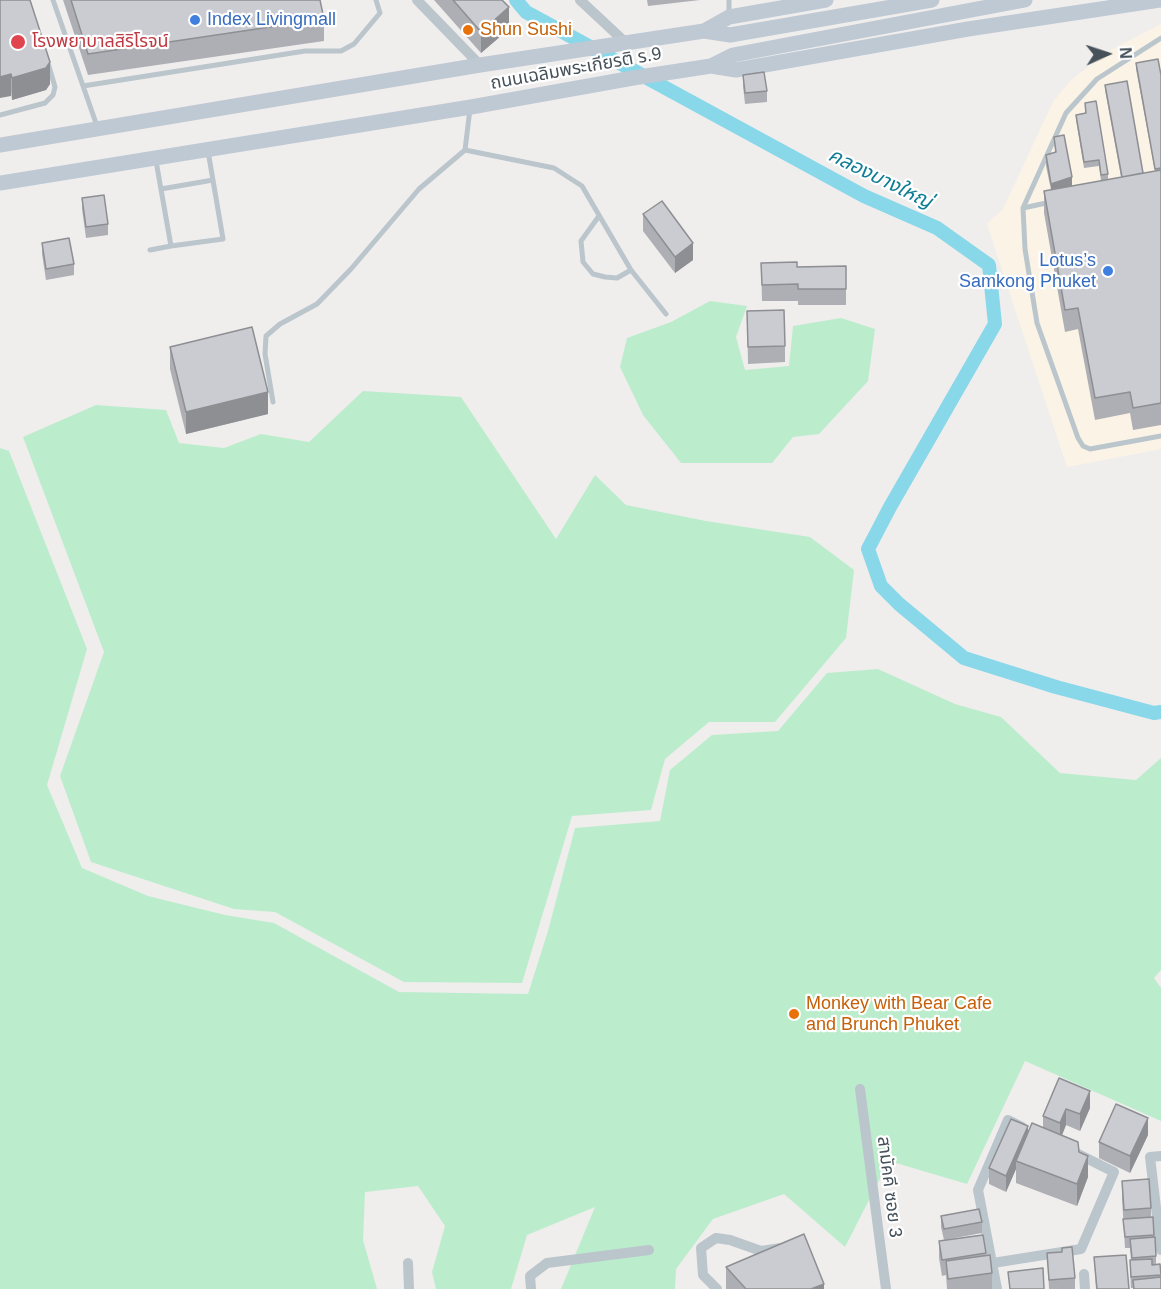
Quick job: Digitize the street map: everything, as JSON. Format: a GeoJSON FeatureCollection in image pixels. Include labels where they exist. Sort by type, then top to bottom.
{"type":"FeatureCollection","features":[{"type":"Feature","properties":{"kind":"main road","name":"ถนนเฉลิมพระเกียรติ ร.9"},"geometry":{"type":"LineString","coordinates":[[0,145],[480,65],[705,31],[729,17],[826,0]]}},
{"type":"Feature","properties":{"kind":"main road"},"geometry":{"type":"LineString","coordinates":[[705,31],[730,35],[932,0]]}},
{"type":"Feature","properties":{"kind":"main road"},"geometry":{"type":"LineString","coordinates":[[711,66],[733,55],[1025,0]]}},
{"type":"Feature","properties":{"kind":"main road","name":"ถนนเฉลิมพระเกียรติ ร.9"},"geometry":{"type":"LineString","coordinates":[[0,183],[471,107],[633,78],[711,66],[736,70],[1098,8],[1160,0]]}},
{"type":"Feature","properties":{"kind":"street"},"geometry":{"type":"LineString","coordinates":[[417,0],[480,65]]}},
{"type":"Feature","properties":{"kind":"street"},"geometry":{"type":"LineString","coordinates":[[580,0],[625,42]]}},
{"type":"Feature","properties":{"kind":"street","name":"สามัคคี ซอย 3"},"geometry":{"type":"LineString","coordinates":[[860,1089],[886,1289]]}},
{"type":"Feature","properties":{"kind":"street"},"geometry":{"type":"LineString","coordinates":[[997,1289],[978,1190],[1008,1120],[1029,1130]]}},
{"type":"Feature","properties":{"kind":"street"},"geometry":{"type":"LineString","coordinates":[[993,1263],[1081,1249],[1114,1172],[1061,1146]]}},
{"type":"Feature","properties":{"kind":"street"},"geometry":{"type":"LineString","coordinates":[[1155,1157],[1161,1250]]}},
{"type":"Feature","properties":{"kind":"street"},"geometry":{"type":"LineString","coordinates":[[717,1289],[703,1275],[701,1248],[716,1238],[730,1240],[761,1251],[792,1243]]}},
{"type":"Feature","properties":{"kind":"street"},"geometry":{"type":"LineString","coordinates":[[531,1289],[530,1276],[547,1263],[649,1250]]}},
{"type":"Feature","properties":{"kind":"street"},"geometry":{"type":"LineString","coordinates":[[408,1263],[409,1289]]}},
{"type":"Feature","properties":{"kind":"street"},"geometry":{"type":"LineString","coordinates":[[1084,1274],[1085,1289]]}},
{"type":"Feature","properties":{"kind":"lane"},"geometry":{"type":"LineString","coordinates":[[53,0],[98,128]]}},
{"type":"Feature","properties":{"kind":"lane"},"geometry":{"type":"LineString","coordinates":[[83,86],[305,51],[340,51],[354,44],[380,13],[376,0]]}},
{"type":"Feature","properties":{"kind":"lane"},"geometry":{"type":"LineString","coordinates":[[729,0],[729,17]]}},
{"type":"Feature","properties":{"kind":"lane"},"geometry":{"type":"LineString","coordinates":[[1161,38],[1097,79],[1066,113],[1023,208],[1025,249],[1037,323],[1078,438],[1083,446],[1090,449],[1161,436]]}},
{"type":"Feature","properties":{"kind":"lane"},"geometry":{"type":"LineString","coordinates":[[0,114],[45,103],[53,95],[55,87],[45,55]]}},
{"type":"Feature","properties":{"kind":"lane"},"geometry":{"type":"LineString","coordinates":[[273,402],[265,354],[267,336],[280,324],[317,304],[351,269],[419,189],[465,150],[471,107]]}},
{"type":"Feature","properties":{"kind":"lane"},"geometry":{"type":"LineString","coordinates":[[150,250],[223,239],[208,150]]}},
{"type":"Feature","properties":{"kind":"lane"},"geometry":{"type":"LineString","coordinates":[[465,150],[554,168],[582,186],[631,270],[666,314]]}},
{"type":"Feature","properties":{"kind":"lane"},"geometry":{"type":"LineString","coordinates":[[156,158],[171,246]]}},
{"type":"Feature","properties":{"kind":"lane"},"geometry":{"type":"LineString","coordinates":[[161,189],[213,180]]}},
{"type":"Feature","properties":{"kind":"lane"},"geometry":{"type":"LineString","coordinates":[[1023,208],[1059,200]]}},
{"type":"Feature","properties":{"kind":"lane"},"geometry":{"type":"LineString","coordinates":[[599,216],[581,241],[583,262],[593,274],[605,278],[617,278],[631,270]]}},
{"type":"Feature","properties":{"kind":"shaded area"},"geometry":{"type":"Polygon","coordinates":[[[1161,24],[1161,449],[1067,467],[987,224],[1003,209],[1053,102],[1070,81],[1109,51],[1161,24]]]}},
{"type":"Feature","properties":{"kind":"green space"},"geometry":{"type":"Polygon","coordinates":[[[710,301],[747,306],[736,337],[745,370],[789,366],[793,326],[841,318],[875,329],[868,381],[819,434],[793,437],[772,463],[681,463],[643,415],[620,367],[627,338],[671,322],[710,301]]]}},
{"type":"Feature","properties":{"kind":"green space"},"geometry":{"type":"Polygon","coordinates":[[[363,391],[461,397],[556,539],[595,475],[626,505],[706,521],[810,537],[854,570],[846,638],[775,722],[709,722],[665,759],[651,810],[572,816],[522,983],[404,982],[275,912],[234,909],[91,862],[60,776],[104,652],[23,437],[96,405],[166,410],[179,443],[224,448],[261,434],[309,442],[363,391]]]}},
{"type":"Feature","properties":{"kind":"green space"},"geometry":{"type":"Polygon","coordinates":[[[0,448],[9,451],[87,649],[47,785],[82,868],[148,896],[225,915],[274,923],[399,992],[528,994],[548,931],[575,828],[660,821],[670,770],[712,735],[778,731],[827,673],[878,669],[955,704],[1001,717],[1060,773],[1136,780],[1161,758],[1161,970],[1154,978],[1161,988],[1161,1121],[1025,1061],[967,1184],[889,1161],[845,1247],[784,1194],[713,1219],[676,1269],[675,1289],[561,1289],[595,1207],[527,1235],[511,1289],[436,1289],[432,1272],[445,1226],[418,1186],[365,1192],[363,1240],[377,1289],[0,1289],[0,448]]]}},
{"type":"Feature","properties":{"kind":"building","name":"โรงพยาบาลสิริโรจน์"},"geometry":{"type":"Polygon","coordinates":[[[0,0],[30,0],[50,62],[46,68],[12,78],[11,74],[0,77],[0,0]]]}},
{"type":"Feature","properties":{"kind":"building","name":"Index Livingmall"},"geometry":{"type":"Polygon","coordinates":[[[71,0],[320,0],[324,19],[88,54],[71,0]]]}},
{"type":"Feature","properties":{"kind":"building"},"geometry":{"type":"Polygon","coordinates":[[[453,0],[502,0],[509,7],[481,32],[453,0]]]}},
{"type":"Feature","properties":{"kind":"building"},"geometry":{"type":"Polygon","coordinates":[[[1158,59],[1161,75],[1161,168],[1155,169],[1136,63],[1158,59]]]}},
{"type":"Feature","properties":{"kind":"building"},"geometry":{"type":"Polygon","coordinates":[[[764,72],[767,91],[745,93],[743,75],[764,72]]]}},
{"type":"Feature","properties":{"kind":"building"},"geometry":{"type":"Polygon","coordinates":[[[1127,81],[1143,173],[1122,177],[1105,85],[1127,81]]]}},
{"type":"Feature","properties":{"kind":"building"},"geometry":{"type":"Polygon","coordinates":[[[1096,101],[1108,174],[1101,175],[1099,160],[1084,162],[1076,115],[1086,113],[1085,103],[1096,101]]]}},
{"type":"Feature","properties":{"kind":"building"},"geometry":{"type":"Polygon","coordinates":[[[1064,135],[1072,177],[1051,184],[1046,155],[1056,152],[1054,137],[1064,135]]]}},
{"type":"Feature","properties":{"kind":"building","name":"Lotus’s Samkong Phuket"},"geometry":{"type":"Polygon","coordinates":[[[1161,170],[1161,403],[1133,408],[1130,392],[1095,398],[1078,308],[1065,310],[1044,191],[1161,170]]]}},
{"type":"Feature","properties":{"kind":"building"},"geometry":{"type":"Polygon","coordinates":[[[104,195],[108,224],[86,227],[82,198],[104,195]]]}},
{"type":"Feature","properties":{"kind":"building"},"geometry":{"type":"Polygon","coordinates":[[[662,201],[693,243],[675,257],[643,214],[662,201]]]}},
{"type":"Feature","properties":{"kind":"building"},"geometry":{"type":"Polygon","coordinates":[[[69,238],[74,264],[46,269],[42,243],[69,238]]]}},
{"type":"Feature","properties":{"kind":"building"},"geometry":{"type":"Polygon","coordinates":[[[797,262],[797,267],[846,266],[846,289],[798,289],[798,284],[762,285],[761,263],[797,262]]]}},
{"type":"Feature","properties":{"kind":"building"},"geometry":{"type":"Polygon","coordinates":[[[784,310],[785,346],[748,347],[747,311],[784,310]]]}},
{"type":"Feature","properties":{"kind":"building"},"geometry":{"type":"Polygon","coordinates":[[[252,327],[268,392],[186,412],[170,347],[252,327]]]}},
{"type":"Feature","properties":{"kind":"building"},"geometry":{"type":"Polygon","coordinates":[[[1059,1078],[1090,1091],[1080,1114],[1066,1109],[1060,1123],[1043,1116],[1059,1078]]]}},
{"type":"Feature","properties":{"kind":"building"},"geometry":{"type":"Polygon","coordinates":[[[1116,1104],[1148,1118],[1130,1156],[1099,1142],[1116,1104]]]}},
{"type":"Feature","properties":{"kind":"building"},"geometry":{"type":"Polygon","coordinates":[[[1011,1119],[1028,1126],[1006,1176],[989,1168],[1011,1119]]]}},
{"type":"Feature","properties":{"kind":"building"},"geometry":{"type":"Polygon","coordinates":[[[1032,1123],[1078,1142],[1079,1152],[1088,1156],[1077,1184],[1016,1161],[1032,1123]]]}},
{"type":"Feature","properties":{"kind":"building"},"geometry":{"type":"Polygon","coordinates":[[[1149,1179],[1151,1208],[1124,1210],[1122,1181],[1149,1179]]]}},
{"type":"Feature","properties":{"kind":"building"},"geometry":{"type":"Polygon","coordinates":[[[979,1209],[982,1222],[944,1229],[941,1216],[979,1209]]]}},
{"type":"Feature","properties":{"kind":"building"},"geometry":{"type":"Polygon","coordinates":[[[1153,1217],[1154,1235],[1125,1237],[1123,1219],[1153,1217]]]}},
{"type":"Feature","properties":{"kind":"building"},"geometry":{"type":"Polygon","coordinates":[[[804,1234],[824,1284],[811,1289],[746,1289],[726,1267],[804,1234]]]}},
{"type":"Feature","properties":{"kind":"building"},"geometry":{"type":"Polygon","coordinates":[[[983,1235],[986,1253],[942,1260],[939,1241],[983,1235]]]}},
{"type":"Feature","properties":{"kind":"building"},"geometry":{"type":"Polygon","coordinates":[[[1155,1237],[1156,1256],[1132,1258],[1130,1239],[1155,1237]]]}},
{"type":"Feature","properties":{"kind":"building"},"geometry":{"type":"Polygon","coordinates":[[[1072,1247],[1075,1278],[1049,1280],[1047,1253],[1062,1252],[1062,1248],[1072,1247]]]}},
{"type":"Feature","properties":{"kind":"building"},"geometry":{"type":"Polygon","coordinates":[[[990,1255],[992,1273],[948,1279],[946,1261],[990,1255]]]}},
{"type":"Feature","properties":{"kind":"building"},"geometry":{"type":"Polygon","coordinates":[[[1126,1255],[1129,1289],[1097,1289],[1094,1257],[1126,1255]]]}},
{"type":"Feature","properties":{"kind":"building"},"geometry":{"type":"Polygon","coordinates":[[[1152,1259],[1152,1265],[1160,1264],[1161,1275],[1131,1277],[1130,1260],[1152,1259]]]}},
{"type":"Feature","properties":{"kind":"building"},"geometry":{"type":"Polygon","coordinates":[[[1043,1268],[1044,1289],[1010,1289],[1008,1272],[1043,1268]]]}},
{"type":"Feature","properties":{"kind":"building"},"geometry":{"type":"Polygon","coordinates":[[[1161,1277],[1161,1289],[1134,1289],[1133,1280],[1161,1277]]]}},
{"type":"Feature","properties":{"kind":"waterway","name":"คลองบางใหญ่"},"geometry":{"type":"LineString","coordinates":[[516,0],[526,12],[864,196],[937,228],[989,265],[995,324],[868,549],[881,586],[899,604],[964,658],[1056,687],[1154,713],[1161,712]]}},
{"type":"Feature","properties":{"kind":"place","name":"Index Livingmall"},"geometry":{"type":"Point","coordinates":[195,20]}},
{"type":"Feature","properties":{"kind":"place","name":"Shun Sushi"},"geometry":{"type":"Point","coordinates":[468,30]}},
{"type":"Feature","properties":{"kind":"place","name":"โรงพยาบาลสิริโรจน์"},"geometry":{"type":"Point","coordinates":[18,42]}},
{"type":"Feature","properties":{"kind":"place","name":"Lotus’s Samkong Phuket"},"geometry":{"type":"Point","coordinates":[1108,271]}},
{"type":"Feature","properties":{"kind":"place","name":"Monkey with Bear Cafe and Brunch Phuket"},"geometry":{"type":"Point","coordinates":[794,1014]}}]}
